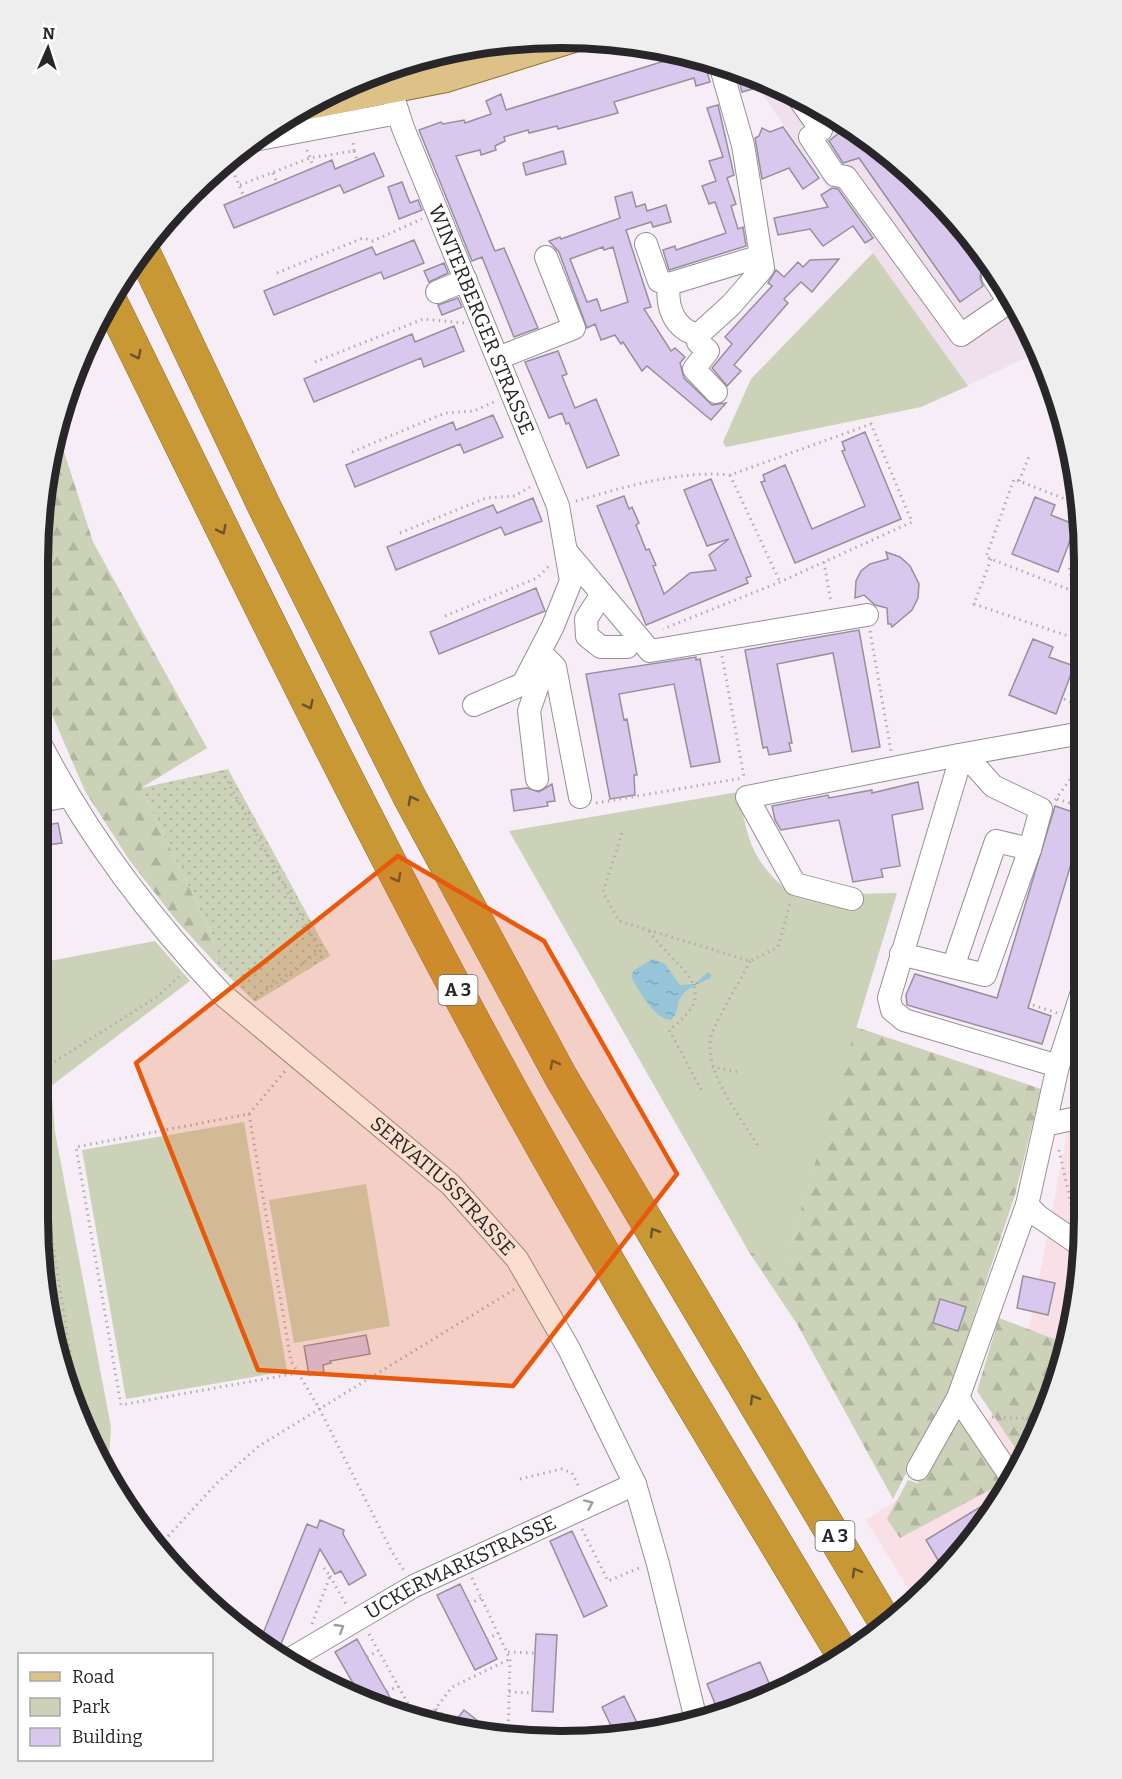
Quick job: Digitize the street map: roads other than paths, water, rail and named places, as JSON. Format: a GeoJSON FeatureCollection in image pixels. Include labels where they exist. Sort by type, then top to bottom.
{"type":"FeatureCollection","features":[{"type":"Feature","properties":{"kind":"highway","name":"A 3"},"geometry":{"type":"LineString","coordinates":[[147,259],[276,531],[409,796],[561,1077],[882,1617]]}},
{"type":"Feature","properties":{"kind":"highway","name":"A 3"},"geometry":{"type":"LineString","coordinates":[[114,309],[365,818],[515,1096],[632,1302],[839,1649]]}},
{"type":"Feature","properties":{"kind":"main road"},"geometry":{"type":"LineString","coordinates":[[327,105],[394,102],[446,78],[520,50]]}},
{"type":"Feature","properties":{"kind":"street"},"geometry":{"type":"LineString","coordinates":[[716,392],[694,369],[708,351],[698,342],[698,335],[723,313],[763,268],[743,145],[723,74]]}},
{"type":"Feature","properties":{"kind":"street"},"geometry":{"type":"LineString","coordinates":[[276,134],[394,102]]}},
{"type":"Feature","properties":{"kind":"street","name":"WINTERBERGER STRASSE"},"geometry":{"type":"LineString","coordinates":[[394,102],[558,506],[571,581],[553,626],[523,684],[474,705]]}},
{"type":"Feature","properties":{"kind":"street"},"geometry":{"type":"LineString","coordinates":[[829,125],[810,137],[835,175],[846,177],[961,336],[1005,305]]}},
{"type":"Feature","properties":{"kind":"street"},"geometry":{"type":"LineString","coordinates":[[646,244],[659,281],[669,284],[761,256]]}},
{"type":"Feature","properties":{"kind":"street"},"geometry":{"type":"LineString","coordinates":[[498,358],[574,328],[546,257]]}},
{"type":"Feature","properties":{"kind":"street"},"geometry":{"type":"LineString","coordinates":[[437,292],[466,280]]}},
{"type":"Feature","properties":{"kind":"street"},"geometry":{"type":"LineString","coordinates":[[669,284],[667,299],[670,313],[687,332],[698,335]]}},
{"type":"Feature","properties":{"kind":"street"},"geometry":{"type":"LineString","coordinates":[[565,550],[602,594],[633,643],[650,651],[867,615]]}},
{"type":"Feature","properties":{"kind":"street"},"geometry":{"type":"LineString","coordinates":[[537,780],[529,711],[547,659],[586,575]]}},
{"type":"Feature","properties":{"kind":"street"},"geometry":{"type":"LineString","coordinates":[[602,594],[586,619],[587,636],[601,648],[633,643]]}},
{"type":"Feature","properties":{"kind":"street"},"geometry":{"type":"LineString","coordinates":[[547,659],[555,668],[580,797]]}},
{"type":"Feature","properties":{"kind":"street"},"geometry":{"type":"LineString","coordinates":[[852,899],[795,884],[745,787],[959,755],[1074,734]]}},
{"type":"Feature","properties":{"kind":"street"},"geometry":{"type":"LineString","coordinates":[[902,954],[985,975],[1030,849],[1049,804],[993,786],[976,767],[959,755]]}},
{"type":"Feature","properties":{"kind":"street"},"geometry":{"type":"LineString","coordinates":[[959,755],[957,771],[889,998],[892,1010],[904,1020],[1058,1066]]}},
{"type":"Feature","properties":{"kind":"street","name":"SERVATIUSSTRASSE"},"geometry":{"type":"LineString","coordinates":[[48,759],[67,796],[132,889],[194,964],[240,1009],[450,1184],[517,1259],[569,1350],[635,1484],[658,1564],[695,1714]]}},
{"type":"Feature","properties":{"kind":"street"},"geometry":{"type":"LineString","coordinates":[[48,800],[67,796]]}},
{"type":"Feature","properties":{"kind":"street"},"geometry":{"type":"LineString","coordinates":[[952,967],[996,841],[1030,849]]}},
{"type":"Feature","properties":{"kind":"street"},"geometry":{"type":"LineString","coordinates":[[918,1469],[964,1407],[1027,1205],[1058,1066],[1074,1016]]}},
{"type":"Feature","properties":{"kind":"street"},"geometry":{"type":"LineString","coordinates":[[1047,1121],[1074,1118]]}},
{"type":"Feature","properties":{"kind":"street"},"geometry":{"type":"LineString","coordinates":[[1027,1205],[1038,1216],[1073,1240]]}},
{"type":"Feature","properties":{"kind":"street"},"geometry":{"type":"LineString","coordinates":[[964,1407],[1007,1471]]}},
{"type":"Feature","properties":{"kind":"street","name":"UCKERMARKSTRASSE"},"geometry":{"type":"LineString","coordinates":[[296,1655],[414,1586],[635,1484]]}},
{"type":"Feature","properties":{"kind":"water"},"geometry":{"type":"Polygon","coordinates":[[[653,959],[665,964],[680,985],[695,984],[708,972],[711,975],[711,978],[683,994],[671,1020],[653,1010],[631,976],[634,970],[653,959]]]}}]}
